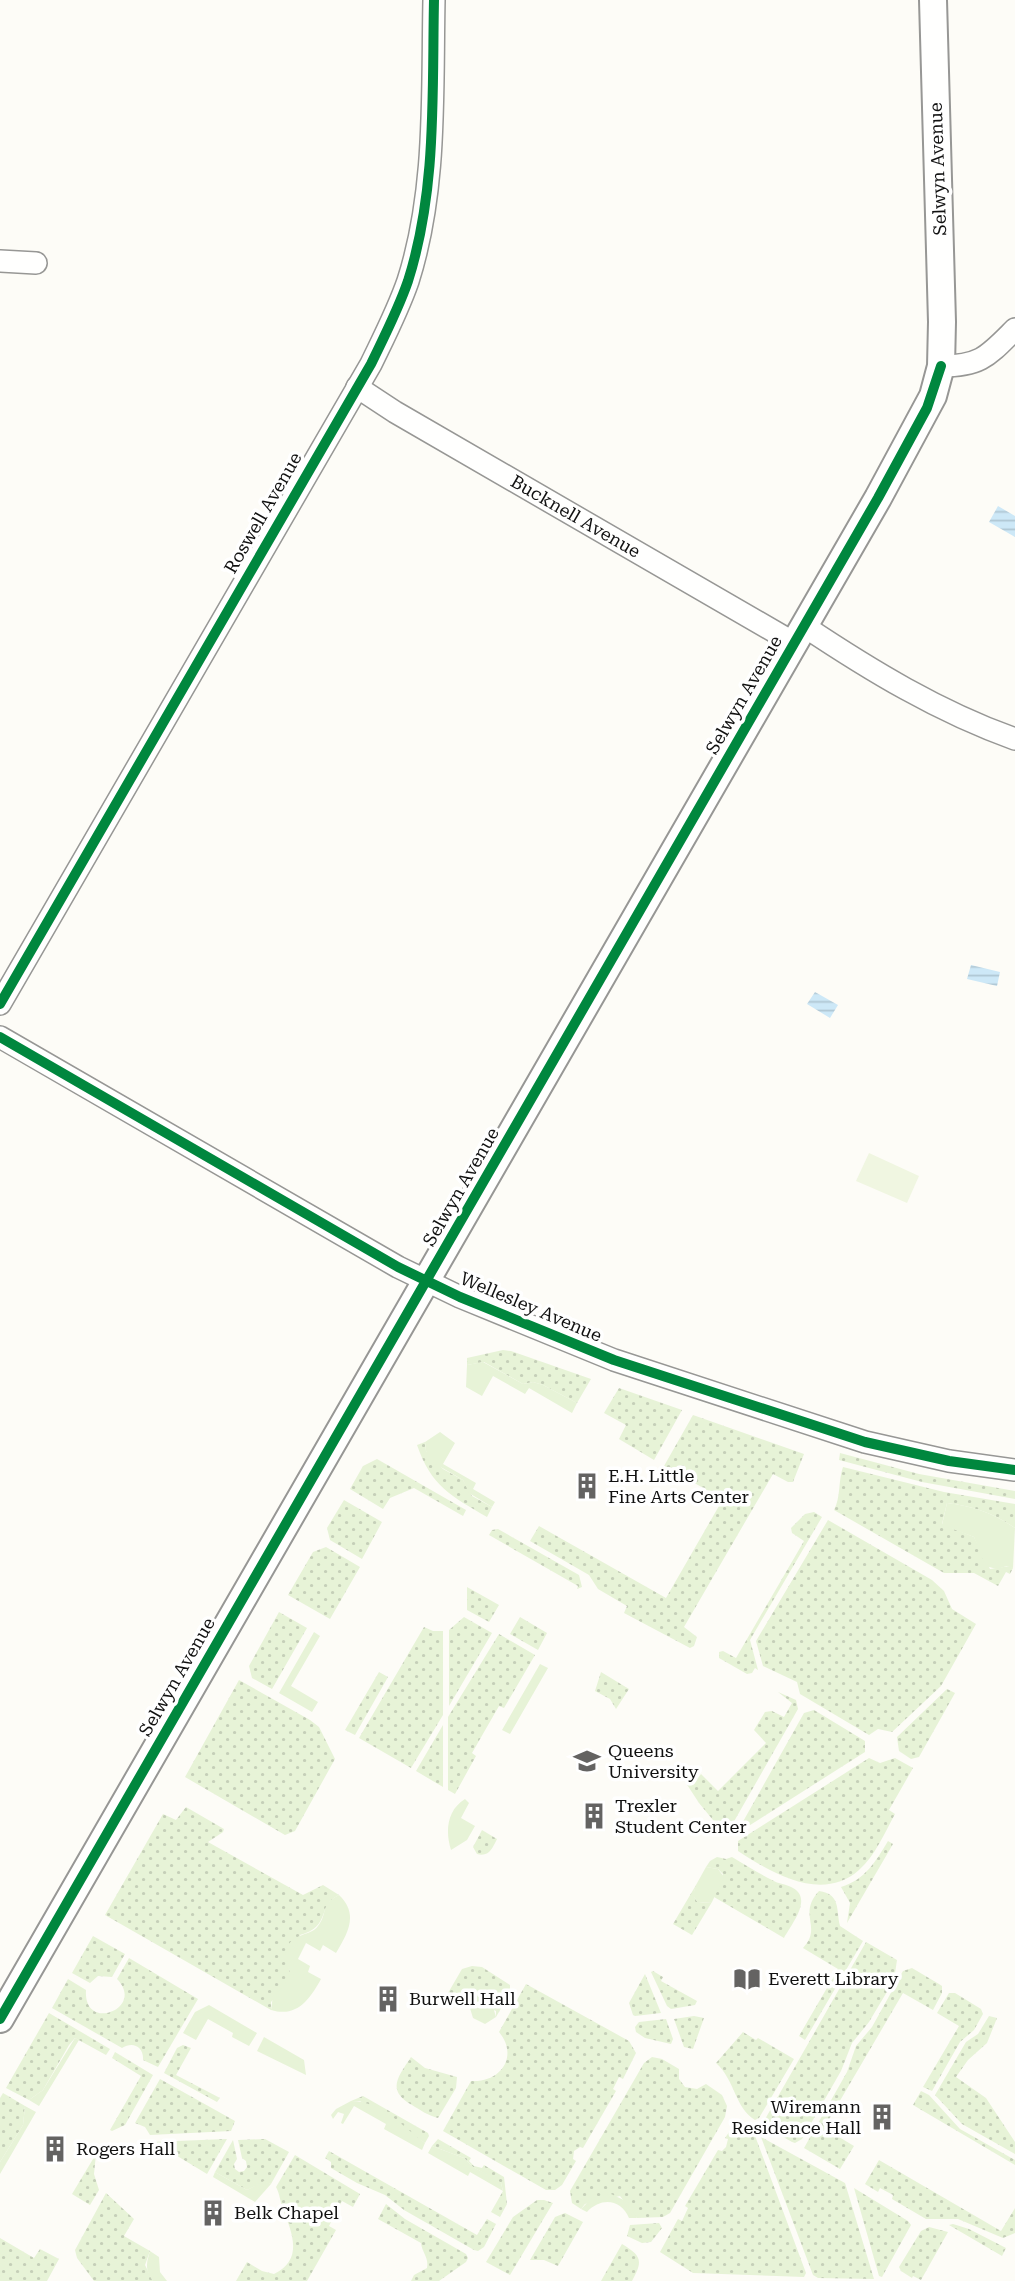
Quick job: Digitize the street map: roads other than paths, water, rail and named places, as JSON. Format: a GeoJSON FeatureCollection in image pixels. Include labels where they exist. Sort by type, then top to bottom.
{"type":"FeatureCollection","features":[{"type":"Feature","properties":{"kind":"street","name":"Roswell Avenue"},"geometry":{"type":"LineString","coordinates":[[0,1004],[380,347],[400,304],[421,232],[430,174],[434,0]]}},
{"type":"Feature","properties":{"kind":"street","name":"Selwyn Avenue"},"geometry":{"type":"LineString","coordinates":[[0,2019],[799,634],[933,396],[940,366],[942,310],[933,0]]}},
{"type":"Feature","properties":{"kind":"street"},"geometry":{"type":"LineString","coordinates":[[0,261],[36,263]]}},
{"type":"Feature","properties":{"kind":"street"},"geometry":{"type":"LineString","coordinates":[[940,366],[965,365],[982,359],[1015,329]]}},
{"type":"Feature","properties":{"kind":"street","name":"Bucknell Avenue"},"geometry":{"type":"LineString","coordinates":[[357,387],[395,412],[799,634],[968,720],[1015,739]]}},
{"type":"Feature","properties":{"kind":"street","name":"Wellesley Avenue"},"geometry":{"type":"LineString","coordinates":[[0,1037],[398,1267],[427,1281],[614,1360],[842,1436],[949,1461],[1015,1470]]}},
{"type":"Feature","properties":{"kind":"water"},"geometry":{"type":"Polygon","coordinates":[[[998,506],[1015,516],[1015,537],[989,522],[998,506]]]}},
{"type":"Feature","properties":{"kind":"water"},"geometry":{"type":"Polygon","coordinates":[[[971,965],[1000,972],[997,986],[967,979],[971,965]]]}},
{"type":"Feature","properties":{"kind":"water"},"geometry":{"type":"Polygon","coordinates":[[[815,992],[838,1005],[830,1018],[807,1004],[815,992]]]}},
{"type":"Feature","properties":{"kind":"place","name":"E.H. Little Fine Arts Center"},"geometry":{"type":"Point","coordinates":[587,1486]}},
{"type":"Feature","properties":{"kind":"place","name":"Queens University"},"geometry":{"type":"Point","coordinates":[587,1761]}},
{"type":"Feature","properties":{"kind":"place","name":"Trexler Student Center"},"geometry":{"type":"Point","coordinates":[594,1816]}},
{"type":"Feature","properties":{"kind":"place","name":"Everett Library"},"geometry":{"type":"Point","coordinates":[747,1979]}},
{"type":"Feature","properties":{"kind":"place","name":"Burwell Hall"},"geometry":{"type":"Point","coordinates":[388,1999]}},
{"type":"Feature","properties":{"kind":"place","name":"Wiremann Residence Hall"},"geometry":{"type":"Point","coordinates":[882,2117]}},
{"type":"Feature","properties":{"kind":"place","name":"Rogers Hall"},"geometry":{"type":"Point","coordinates":[55,2149]}},
{"type":"Feature","properties":{"kind":"place","name":"Belk Chapel"},"geometry":{"type":"Point","coordinates":[213,2213]}}]}
